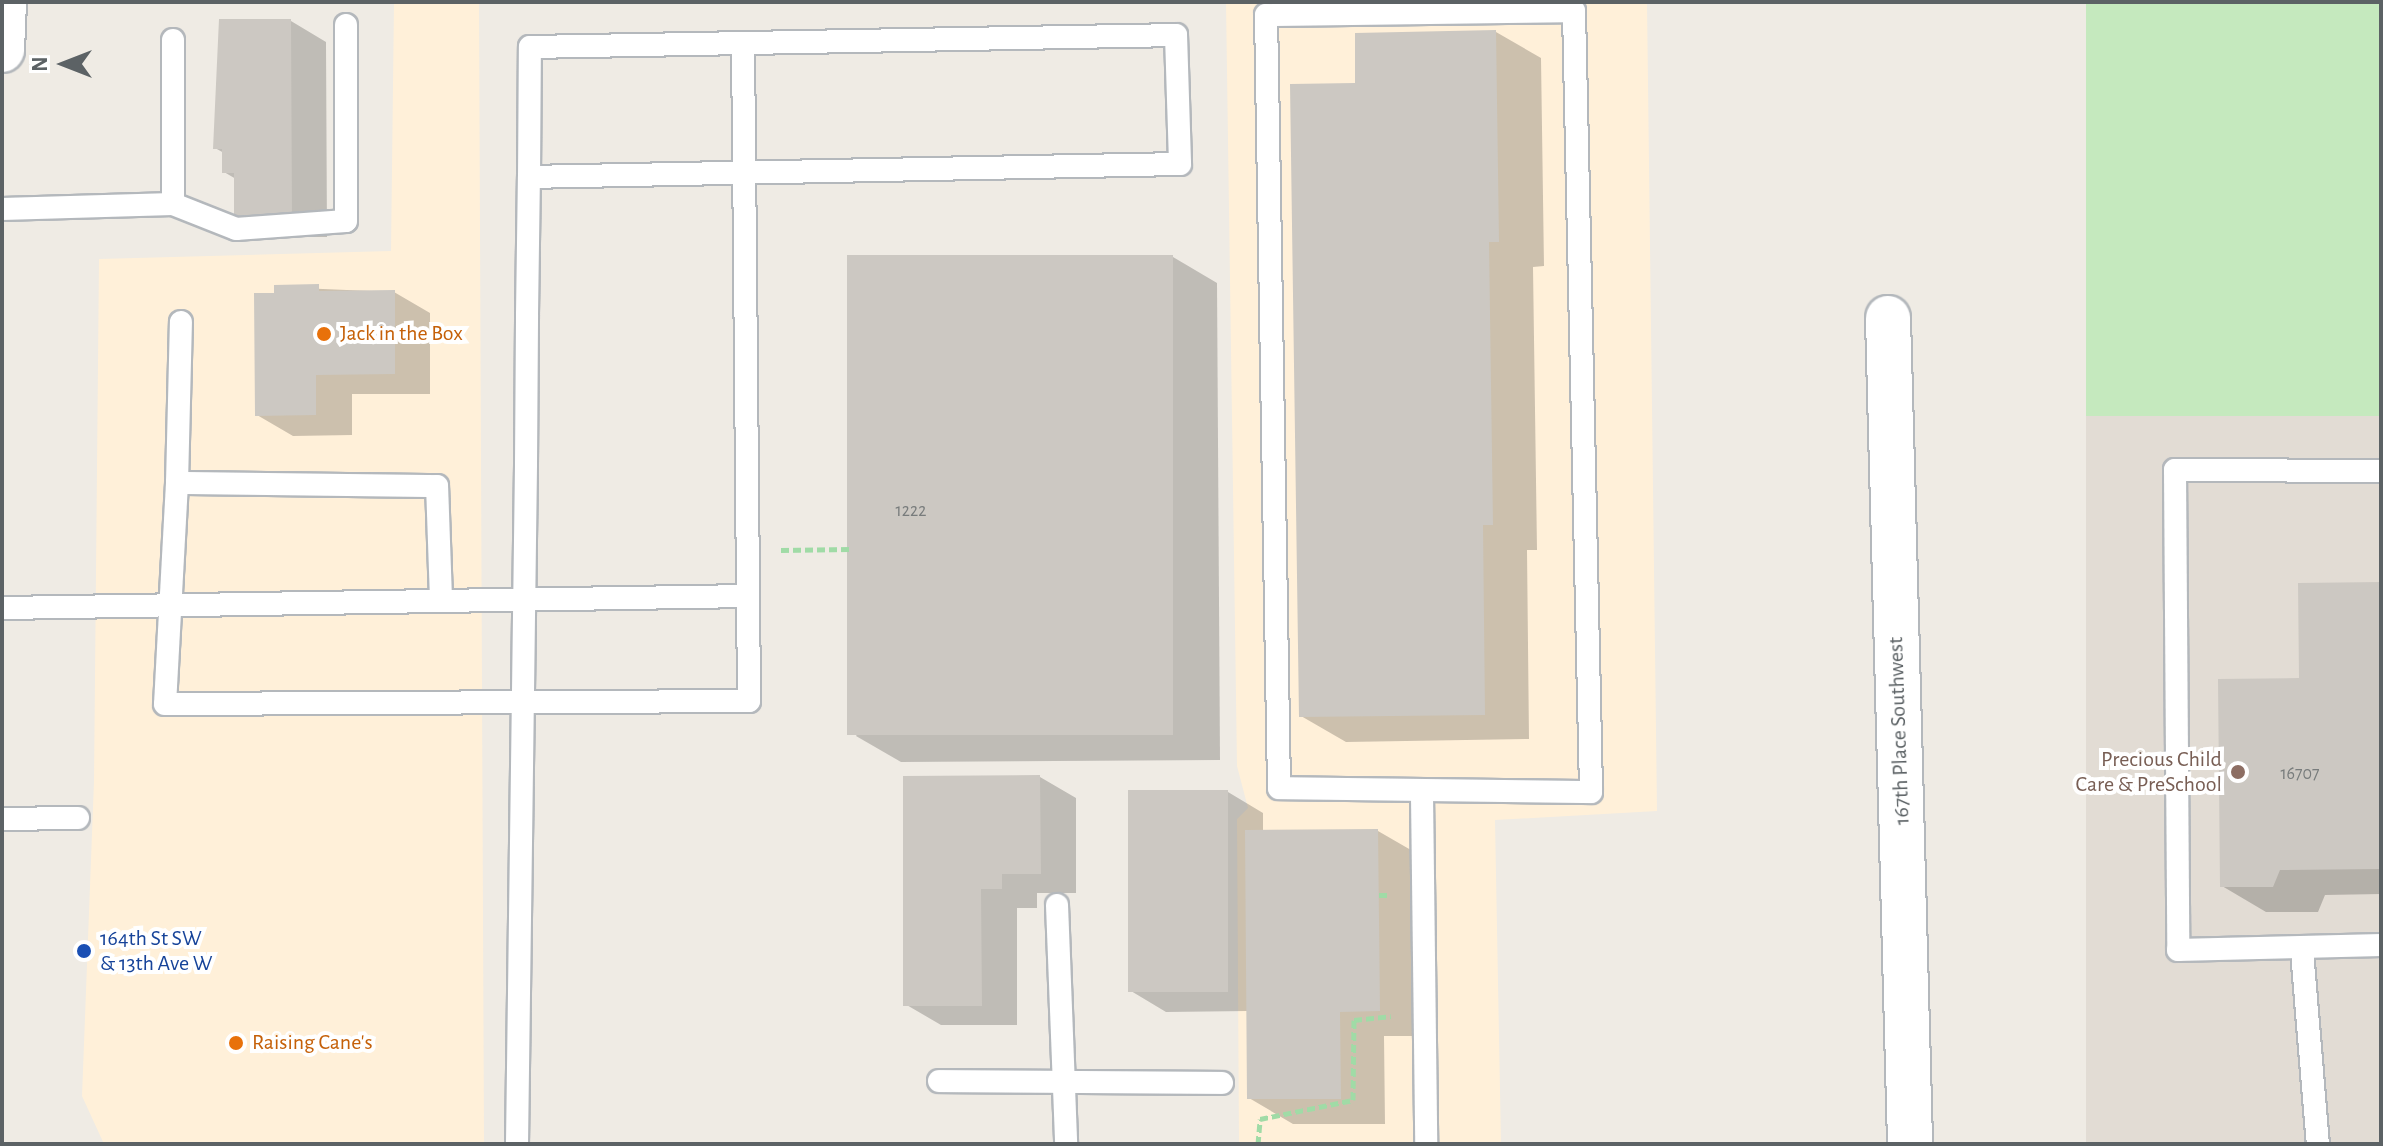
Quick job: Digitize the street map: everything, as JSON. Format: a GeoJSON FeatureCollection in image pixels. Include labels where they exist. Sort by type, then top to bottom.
{"type":"FeatureCollection","features":[{"type":"Feature","properties":{"kind":"street"},"geometry":{"type":"LineString","coordinates":[[2,50],[4,2]]}},
{"type":"Feature","properties":{"kind":"street","name":"167th Place Southwest"},"geometry":{"type":"LineString","coordinates":[[1888,318],[1910,1144]]}},
{"type":"Feature","properties":{"kind":"lane"},"geometry":{"type":"LineString","coordinates":[[1574,11],[1591,792],[1422,795],[1279,788],[1266,15],[1574,11]]}},
{"type":"Feature","properties":{"kind":"lane"},"geometry":{"type":"LineString","coordinates":[[2,209],[173,204],[236,229],[346,221],[346,25]]}},
{"type":"Feature","properties":{"kind":"lane"},"geometry":{"type":"LineString","coordinates":[[517,1144],[530,47],[1176,35],[1180,164],[529,177]]}},
{"type":"Feature","properties":{"kind":"lane"},"geometry":{"type":"LineString","coordinates":[[173,40],[173,204]]}},
{"type":"Feature","properties":{"kind":"lane"},"geometry":{"type":"LineString","coordinates":[[181,322],[177,483],[165,704],[749,701],[743,43]]}},
{"type":"Feature","properties":{"kind":"lane"},"geometry":{"type":"LineString","coordinates":[[2381,471],[2175,470],[2178,950],[2302,951],[2381,945]]}},
{"type":"Feature","properties":{"kind":"lane"},"geometry":{"type":"LineString","coordinates":[[177,483],[437,486],[441,599]]}},
{"type":"Feature","properties":{"kind":"lane"},"geometry":{"type":"LineString","coordinates":[[2,608],[171,607],[524,597],[748,596]]}},
{"type":"Feature","properties":{"kind":"lane"},"geometry":{"type":"LineString","coordinates":[[1422,795],[1426,1144]]}},
{"type":"Feature","properties":{"kind":"lane"},"geometry":{"type":"LineString","coordinates":[[2,819],[78,818]]}},
{"type":"Feature","properties":{"kind":"lane"},"geometry":{"type":"LineString","coordinates":[[1057,905],[1066,1144]]}},
{"type":"Feature","properties":{"kind":"lane"},"geometry":{"type":"LineString","coordinates":[[2302,951],[2318,1144]]}},
{"type":"Feature","properties":{"kind":"lane"},"geometry":{"type":"LineString","coordinates":[[939,1081],[1222,1083]]}},
{"type":"Feature","properties":{"kind":"path"},"geometry":{"type":"LineString","coordinates":[[748,551],[851,549]]}},
{"type":"Feature","properties":{"kind":"path"},"geometry":{"type":"LineString","coordinates":[[1379,895],[1391,895],[1391,910]]}},
{"type":"Feature","properties":{"kind":"path"},"geometry":{"type":"LineString","coordinates":[[1258,1144],[1260,1119],[1353,1100],[1354,1020],[1391,1018],[1391,1003]]}},
{"type":"Feature","properties":{"kind":"shaded area"},"geometry":{"type":"Polygon","coordinates":[[[394,2],[479,2],[484,1144],[104,1144],[82,1096],[94,781],[99,259],[391,251],[394,2]]]}},
{"type":"Feature","properties":{"kind":"shaded area"},"geometry":{"type":"Polygon","coordinates":[[[1226,2],[1647,2],[1657,811],[1495,820],[1501,1144],[1239,1144],[1237,819],[1248,808],[1237,766],[1226,2]]]}},
{"type":"Feature","properties":{"kind":"shaded area","name":"Precious Child Care & PreSchool"},"geometry":{"type":"Polygon","coordinates":[[[2086,2],[2381,2],[2381,1144],[2086,1144],[2086,2]]]}},
{"type":"Feature","properties":{"kind":"green space"},"geometry":{"type":"Polygon","coordinates":[[[2086,2],[2381,2],[2381,416],[2086,416],[2086,2]]]}},
{"type":"Feature","properties":{"kind":"building"},"geometry":{"type":"Polygon","coordinates":[[[219,19],[291,19],[292,217],[234,217],[234,173],[222,173],[222,149],[213,149],[219,19]]]}},
{"type":"Feature","properties":{"kind":"building"},"geometry":{"type":"Polygon","coordinates":[[[1496,30],[1499,242],[1489,242],[1493,525],[1483,525],[1485,715],[1299,717],[1290,84],[1355,83],[1355,33],[1496,30]]]}},
{"type":"Feature","properties":{"kind":"building"},"geometry":{"type":"Polygon","coordinates":[[[847,255],[1173,255],[1173,735],[847,735],[847,255]]]}},
{"type":"Feature","properties":{"kind":"building","name":"Jack in the Box"},"geometry":{"type":"Polygon","coordinates":[[[319,284],[319,291],[395,290],[395,374],[316,375],[316,415],[255,416],[254,293],[274,293],[274,285],[319,284]]]}},
{"type":"Feature","properties":{"kind":"building"},"geometry":{"type":"Polygon","coordinates":[[[2381,582],[2381,869],[2280,870],[2273,887],[2220,887],[2218,679],[2299,678],[2298,583],[2381,582]]]}},
{"type":"Feature","properties":{"kind":"building"},"geometry":{"type":"Polygon","coordinates":[[[1040,775],[1041,874],[1002,874],[1002,889],[981,889],[982,1006],[903,1006],[903,776],[1040,775]]]}},
{"type":"Feature","properties":{"kind":"building"},"geometry":{"type":"Polygon","coordinates":[[[1128,790],[1228,790],[1228,992],[1128,992],[1128,790]]]}},
{"type":"Feature","properties":{"kind":"building"},"geometry":{"type":"Polygon","coordinates":[[[1378,829],[1380,1011],[1340,1012],[1341,1099],[1247,1099],[1245,830],[1378,829]]]}},
{"type":"Feature","properties":{"kind":"place","name":"Jack in the Box"},"geometry":{"type":"Point","coordinates":[324,334]}},
{"type":"Feature","properties":{"kind":"place","name":"Precious Child Care & PreSchool"},"geometry":{"type":"Point","coordinates":[2238,772]}},
{"type":"Feature","properties":{"kind":"place","name":"164th St SW & 13th Ave W"},"geometry":{"type":"Point","coordinates":[84,951]}},
{"type":"Feature","properties":{"kind":"place","name":"Raising Cane's"},"geometry":{"type":"Point","coordinates":[236,1043]}}]}
